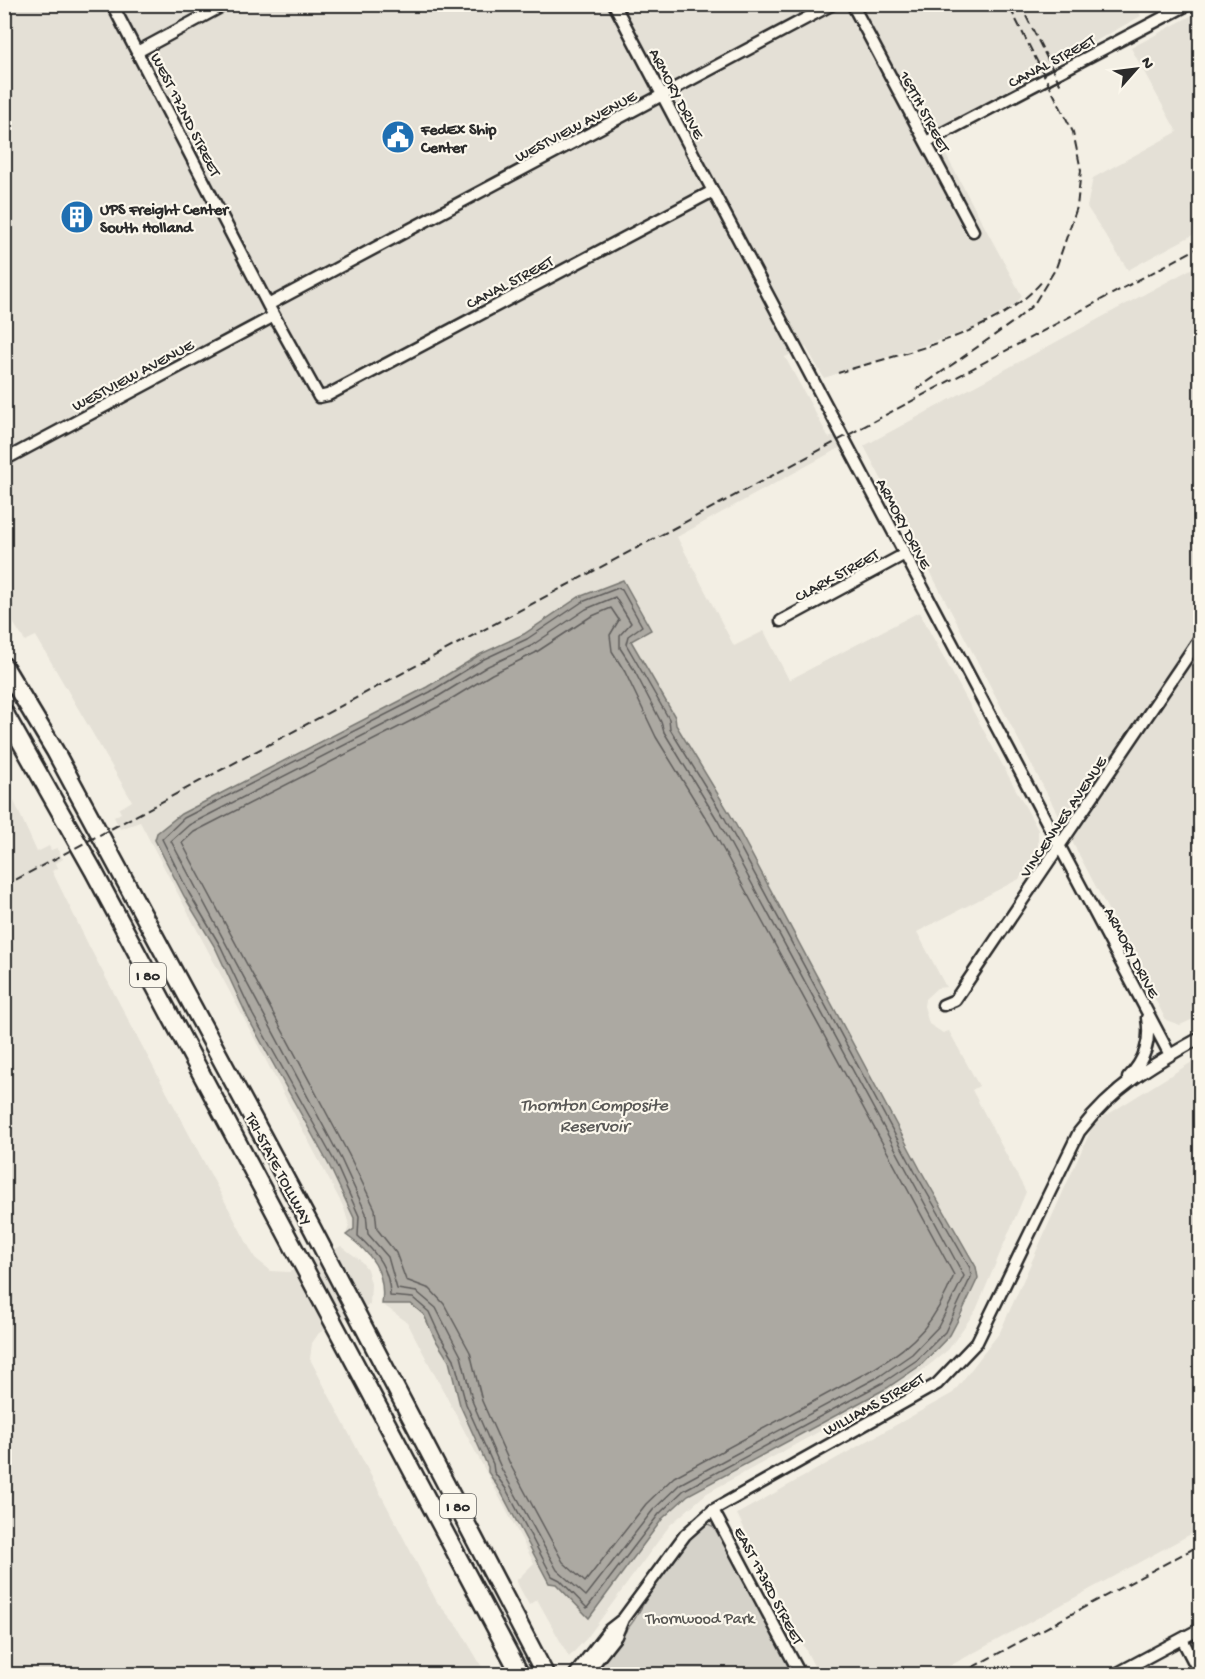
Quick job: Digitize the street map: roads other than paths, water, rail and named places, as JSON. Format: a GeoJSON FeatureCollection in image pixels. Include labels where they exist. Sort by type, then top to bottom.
{"type":"FeatureCollection","features":[{"type":"Feature","properties":{"kind":"highway","name":"TRI-STATE TOLLWAY"},"geometry":{"type":"LineString","coordinates":[[4,666],[60,761],[312,1228],[545,1674]]}},
{"type":"Feature","properties":{"kind":"highway","name":"TRI-STATE TOLLWAY"},"geometry":{"type":"LineString","coordinates":[[4,712],[93,870],[520,1674]]}},
{"type":"Feature","properties":{"kind":"street","name":"WEST 172ND STREET"},"geometry":{"type":"LineString","coordinates":[[112,4],[268,305],[319,397]]}},
{"type":"Feature","properties":{"kind":"street"},"geometry":{"type":"LineString","coordinates":[[137,52],[226,4]]}},
{"type":"Feature","properties":{"kind":"street","name":"ARMORY DRIVE"},"geometry":{"type":"LineString","coordinates":[[614,4],[1170,1055]]}},
{"type":"Feature","properties":{"kind":"street","name":"WESTVIEW AVENUE"},"geometry":{"type":"LineString","coordinates":[[268,305],[833,4]]}},
{"type":"Feature","properties":{"kind":"street","name":"169TH STREET"},"geometry":{"type":"LineString","coordinates":[[852,4],[973,231]]}},
{"type":"Feature","properties":{"kind":"street","name":"CANAL STREET"},"geometry":{"type":"LineString","coordinates":[[926,142],[1189,4]]}},
{"type":"Feature","properties":{"kind":"street","name":"CANAL STREET"},"geometry":{"type":"LineString","coordinates":[[319,397],[328,395],[713,191]]}},
{"type":"Feature","properties":{"kind":"street","name":"WESTVIEW AVENUE"},"geometry":{"type":"LineString","coordinates":[[4,460],[274,316]]}},
{"type":"Feature","properties":{"kind":"street","name":"CLARK STREET"},"geometry":{"type":"LineString","coordinates":[[781,621],[905,554]]}},
{"type":"Feature","properties":{"kind":"street","name":"VINCENNES AVENUE"},"geometry":{"type":"LineString","coordinates":[[943,1005],[955,1000],[1200,638]]}},
{"type":"Feature","properties":{"kind":"street"},"geometry":{"type":"LineString","coordinates":[[1121,1086],[1143,1058],[1149,1041],[1146,1009]]}},
{"type":"Feature","properties":{"kind":"street","name":"WILLIAMS STREET"},"geometry":{"type":"LineString","coordinates":[[580,1673],[609,1630],[623,1619],[685,1535],[713,1510],[752,1486],[901,1406],[937,1384],[958,1365],[976,1342],[1011,1276],[1069,1148],[1097,1109],[1121,1086],[1200,1038]]}},
{"type":"Feature","properties":{"kind":"street","name":"EAST 173RD STREET"},"geometry":{"type":"LineString","coordinates":[[713,1510],[800,1674]]}},
{"type":"Feature","properties":{"kind":"street"},"geometry":{"type":"LineString","coordinates":[[1116,1674],[1200,1629]]}},
{"type":"Feature","properties":{"kind":"street"},"geometry":{"type":"LineString","coordinates":[[1182,1639],[1200,1674]]}},
{"type":"Feature","properties":{"kind":"water","name":"Thornton Composite Reservoir"},"geometry":{"type":"Polygon","coordinates":[[[623,580],[651,630],[631,641],[675,717],[676,725],[730,814],[920,1169],[976,1267],[978,1278],[950,1335],[921,1365],[887,1388],[688,1495],[663,1518],[589,1618],[556,1584],[549,1583],[488,1472],[488,1467],[460,1405],[449,1361],[424,1315],[411,1304],[382,1304],[382,1282],[375,1264],[363,1249],[346,1235],[354,1229],[354,1218],[329,1165],[248,1018],[216,949],[184,896],[155,840],[157,833],[181,814],[427,687],[481,654],[524,634],[579,597],[623,580]]]}},
{"type":"Feature","properties":{"kind":"railway"},"geometry":{"type":"LineString","coordinates":[[916,390],[1016,320],[1034,304],[1056,268],[1077,207],[1081,170],[1073,132],[1008,4]]}},
{"type":"Feature","properties":{"kind":"railway"},"geometry":{"type":"LineString","coordinates":[[1020,4],[1062,88]]}},
{"type":"Feature","properties":{"kind":"railway"},"geometry":{"type":"LineString","coordinates":[[4,886],[1200,247]]}},
{"type":"Feature","properties":{"kind":"railway"},"geometry":{"type":"LineString","coordinates":[[838,373],[920,349],[976,328],[1001,315],[1024,299],[1043,280]]}},
{"type":"Feature","properties":{"kind":"railway"},"geometry":{"type":"LineString","coordinates":[[960,1674],[1200,1545]]}},
{"type":"Feature","properties":{"kind":"place","name":"FedEx Ship Center"},"geometry":{"type":"Point","coordinates":[398,137]}},
{"type":"Feature","properties":{"kind":"place","name":"UPS Freight Center South Holland"},"geometry":{"type":"Point","coordinates":[77,217]}},
{"type":"Feature","properties":{"kind":"park label","name":"Thornwood Park"},"geometry":{"type":"Point","coordinates":[700,1617]}}]}
